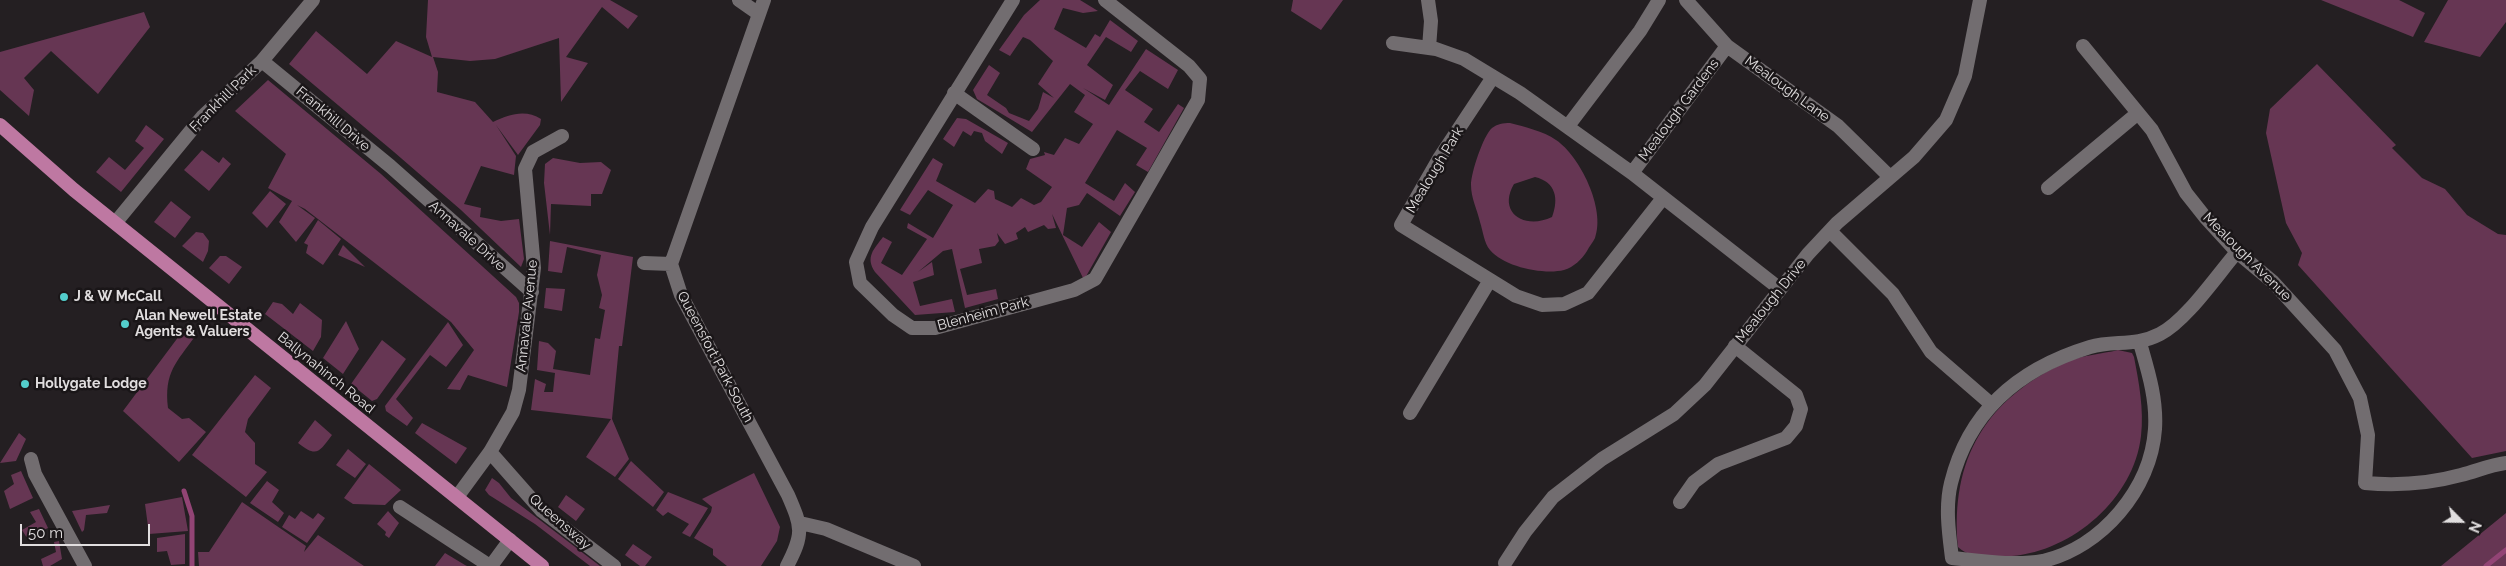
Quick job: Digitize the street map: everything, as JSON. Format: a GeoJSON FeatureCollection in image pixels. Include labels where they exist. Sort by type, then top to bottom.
{"type":"FeatureCollection","features":[{"type":"Feature","properties":{"kind":"highway","name":"Ballynahinch Road"},"geometry":{"type":"LineString","coordinates":[[0,125],[74,190],[542,566]]}},
{"type":"Feature","properties":{"kind":"street","name":"Frankhill Park"},"geometry":{"type":"LineString","coordinates":[[116,222],[203,116],[262,60],[313,0]]}},
{"type":"Feature","properties":{"kind":"street"},"geometry":{"type":"LineString","coordinates":[[738,0],[759,14]]}},
{"type":"Feature","properties":{"kind":"street"},"geometry":{"type":"LineString","coordinates":[[644,263],[671,264],[764,0]]}},
{"type":"Feature","properties":{"kind":"street","name":"Blenheim Park"},"geometry":{"type":"LineString","coordinates":[[1014,0],[954,93],[872,227],[856,262],[860,283],[893,315],[912,328],[935,328],[1074,290],[1095,278],[1146,192],[1198,100],[1200,80],[1189,66],[1105,0]]}},
{"type":"Feature","properties":{"kind":"street"},"geometry":{"type":"LineString","coordinates":[[1428,0],[1431,21],[1429,48]]}},
{"type":"Feature","properties":{"kind":"street"},"geometry":{"type":"LineString","coordinates":[[1568,126],[1640,31],[1659,0]]}},
{"type":"Feature","properties":{"kind":"street","name":"Mealough Lane"},"geometry":{"type":"LineString","coordinates":[[1686,0],[1727,46],[1838,126],[1890,178]]}},
{"type":"Feature","properties":{"kind":"street","name":"Mealough Drive"},"geometry":{"type":"LineString","coordinates":[[1505,563],[1525,532],[1553,497],[1602,459],[1674,414],[1705,385],[1780,289],[1830,231],[1914,157],[1946,120],[1965,76],[1980,0]]}},
{"type":"Feature","properties":{"kind":"street"},"geometry":{"type":"LineString","coordinates":[[1394,42],[1429,48],[1464,59],[1493,77],[1568,126],[1632,173],[1780,289]]}},
{"type":"Feature","properties":{"kind":"street","name":"Mealough Gardens"},"geometry":{"type":"LineString","coordinates":[[1632,173],[1727,46]]}},
{"type":"Feature","properties":{"kind":"street","name":"Mealough Avenue"},"geometry":{"type":"LineString","coordinates":[[2083,46],[2152,130],[2186,193],[2237,252],[2273,282],[2335,350],[2360,398],[2368,435],[2365,483],[2398,486],[2447,479],[2490,465],[2506,463]]}},
{"type":"Feature","properties":{"kind":"street","name":"Frankhill Drive"},"geometry":{"type":"LineString","coordinates":[[262,60],[403,178]]}},
{"type":"Feature","properties":{"kind":"street","name":"Mealough Park"},"geometry":{"type":"LineString","coordinates":[[1493,77],[1440,157],[1401,225],[1516,296],[1542,305],[1564,304],[1588,293],[1663,198]]}},
{"type":"Feature","properties":{"kind":"street"},"geometry":{"type":"LineString","coordinates":[[954,93],[1033,149]]}},
{"type":"Feature","properties":{"kind":"street"},"geometry":{"type":"LineString","coordinates":[[2048,188],[2138,113]]}},
{"type":"Feature","properties":{"kind":"street","name":"Annavale Avenue"},"geometry":{"type":"LineString","coordinates":[[457,497],[490,452],[513,412],[519,390],[534,268],[525,168],[533,152],[562,136]]}},
{"type":"Feature","properties":{"kind":"street","name":"Annavale Drive"},"geometry":{"type":"LineString","coordinates":[[403,178],[532,292]]}},
{"type":"Feature","properties":{"kind":"street"},"geometry":{"type":"LineString","coordinates":[[1830,231],[1893,294],[1931,352],[1991,404]]}},
{"type":"Feature","properties":{"kind":"street"},"geometry":{"type":"LineString","coordinates":[[2140,343],[2154,397],[2155,430],[2146,467],[2132,495],[2110,524],[2078,548],[2043,561],[2005,564],[1952,558],[1948,524],[1951,483],[1968,439],[1991,404],[2012,386],[2050,360],[2092,347],[2140,343],[2161,334],[2178,321],[2237,252]]}},
{"type":"Feature","properties":{"kind":"street","name":"Queensfort Park South"},"geometry":{"type":"LineString","coordinates":[[671,264],[681,295],[788,495],[800,523],[798,546],[787,566]]}},
{"type":"Feature","properties":{"kind":"street"},"geometry":{"type":"LineString","coordinates":[[1410,414],[1490,280]]}},
{"type":"Feature","properties":{"kind":"street"},"geometry":{"type":"LineString","coordinates":[[1680,502],[1694,482],[1718,464],[1786,438],[1796,426],[1801,409],[1796,395],[1735,346]]}},
{"type":"Feature","properties":{"kind":"street","name":"Queensway"},"geometry":{"type":"LineString","coordinates":[[490,452],[542,511],[614,566]]}},
{"type":"Feature","properties":{"kind":"street"},"geometry":{"type":"LineString","coordinates":[[31,459],[35,474],[85,566]]}},
{"type":"Feature","properties":{"kind":"street"},"geometry":{"type":"LineString","coordinates":[[400,507],[490,566],[510,540]]}},
{"type":"Feature","properties":{"kind":"street"},"geometry":{"type":"LineString","coordinates":[[800,523],[826,528],[914,566]]}},
{"type":"Feature","properties":{"kind":"shaded area"},"geometry":{"type":"Polygon","coordinates":[[[428,0],[610,0],[638,16],[628,29],[602,7],[566,57],[588,63],[561,102],[559,38],[495,59],[470,61],[433,57],[438,72],[437,92],[475,102],[493,122],[523,113],[541,119],[540,125],[518,155],[496,125],[516,156],[514,175],[481,166],[464,204],[481,208],[480,217],[501,221],[519,219],[524,259],[521,267],[461,210],[289,64],[316,31],[367,74],[396,41],[432,57],[426,37],[428,0]]]}},
{"type":"Feature","properties":{"kind":"shaded area"},"geometry":{"type":"Polygon","coordinates":[[[1040,0],[1080,0],[1098,11],[1083,13],[1063,8],[1054,29],[1086,48],[1095,34],[1100,37],[1110,20],[1138,41],[1131,52],[1106,37],[1087,65],[1113,85],[1105,100],[1083,88],[1109,105],[1146,49],[1178,70],[1168,89],[1140,71],[1125,90],[1153,109],[1144,122],[1159,132],[1178,104],[1184,108],[1148,172],[1136,165],[1147,148],[1117,130],[1085,183],[1114,201],[1125,183],[1135,192],[1120,216],[1087,193],[1079,205],[1067,208],[1063,235],[1082,247],[1099,222],[1111,232],[1084,280],[1052,214],[1056,228],[1048,229],[1044,225],[1028,232],[1025,227],[1016,233],[1018,239],[1005,244],[997,233],[999,241],[995,246],[979,249],[982,263],[960,269],[967,295],[996,289],[998,299],[965,308],[952,249],[943,251],[918,272],[932,262],[934,275],[913,282],[920,306],[952,299],[955,312],[915,315],[875,272],[872,267],[871,257],[874,249],[883,237],[892,242],[881,263],[902,275],[927,239],[907,228],[908,223],[933,238],[953,205],[928,190],[910,215],[900,210],[933,158],[943,164],[936,181],[975,203],[988,189],[994,191],[995,199],[1012,207],[1021,198],[1034,205],[1041,202],[1052,187],[1026,169],[1030,159],[1045,155],[1044,152],[1054,155],[1065,138],[1079,144],[1093,124],[1074,112],[1085,95],[1070,84],[1032,132],[977,99],[973,90],[989,65],[1000,73],[987,95],[1006,108],[1009,113],[1029,121],[1038,109],[1043,92],[1054,98],[1038,84],[1053,61],[1030,40],[1023,37],[1010,56],[999,50],[1024,15],[1040,0]]]}},
{"type":"Feature","properties":{"kind":"shaded area"},"geometry":{"type":"Polygon","coordinates":[[[1293,0],[1343,0],[1321,30],[1291,11],[1293,0]]]}},
{"type":"Feature","properties":{"kind":"shaded area"},"geometry":{"type":"Polygon","coordinates":[[[2321,0],[2399,0],[2425,13],[2413,37],[2321,0]]]}},
{"type":"Feature","properties":{"kind":"shaded area"},"geometry":{"type":"Polygon","coordinates":[[[2448,0],[2506,0],[2506,22],[2480,57],[2424,42],[2448,0]]]}},
{"type":"Feature","properties":{"kind":"shaded area"},"geometry":{"type":"Polygon","coordinates":[[[144,12],[150,27],[98,94],[51,51],[24,78],[34,90],[29,116],[0,90],[0,52],[144,12]]]}},
{"type":"Feature","properties":{"kind":"shaded area"},"geometry":{"type":"Polygon","coordinates":[[[2317,64],[2396,145],[2392,148],[2422,178],[2445,189],[2467,215],[2498,234],[2506,235],[2506,451],[2472,458],[2298,265],[2302,253],[2286,223],[2266,133],[2270,109],[2317,64]]]}},
{"type":"Feature","properties":{"kind":"shaded area"},"geometry":{"type":"Polygon","coordinates":[[[268,80],[381,174],[516,297],[519,303],[519,312],[507,387],[468,375],[460,390],[447,389],[474,350],[451,322],[305,209],[297,205],[315,218],[296,242],[279,222],[292,201],[268,188],[286,154],[235,111],[268,80]]]}},
{"type":"Feature","properties":{"kind":"shaded area"},"geometry":{"type":"Polygon","coordinates":[[[957,118],[966,119],[1008,143],[1002,154],[985,141],[982,133],[974,131],[971,136],[963,131],[954,147],[943,139],[957,118]]]}},
{"type":"Feature","properties":{"kind":"shaded area"},"geometry":{"type":"Polygon","coordinates":[[[1510,123],[1545,134],[1556,140],[1574,158],[1589,184],[1597,213],[1595,238],[1583,257],[1568,269],[1546,271],[1514,265],[1496,256],[1486,244],[1472,194],[1473,172],[1478,155],[1492,128],[1500,124],[1510,123]],[[1535,177],[1514,184],[1509,203],[1511,211],[1516,216],[1532,221],[1542,221],[1552,217],[1555,204],[1554,192],[1548,183],[1535,177]]]}},
{"type":"Feature","properties":{"kind":"shaded area"},"geometry":{"type":"Polygon","coordinates":[[[146,125],[164,139],[121,192],[96,172],[109,157],[125,170],[144,148],[135,141],[146,125]]]}},
{"type":"Feature","properties":{"kind":"shaded area"},"geometry":{"type":"Polygon","coordinates":[[[202,150],[219,163],[223,157],[231,164],[209,191],[184,170],[202,150]]]}},
{"type":"Feature","properties":{"kind":"shaded area"},"geometry":{"type":"Polygon","coordinates":[[[553,158],[580,163],[601,162],[611,170],[602,194],[591,194],[591,206],[551,204],[550,235],[544,183],[545,164],[553,158]]]}},
{"type":"Feature","properties":{"kind":"shaded area"},"geometry":{"type":"Polygon","coordinates":[[[270,191],[286,204],[267,228],[252,213],[270,191]]]}},
{"type":"Feature","properties":{"kind":"shaded area"},"geometry":{"type":"Polygon","coordinates":[[[171,201],[191,217],[175,238],[154,222],[171,201]]]}},
{"type":"Feature","properties":{"kind":"shaded area"},"geometry":{"type":"Polygon","coordinates":[[[318,220],[341,239],[323,265],[306,253],[308,245],[304,243],[318,220]]]}},
{"type":"Feature","properties":{"kind":"shaded area"},"geometry":{"type":"Polygon","coordinates":[[[196,232],[203,233],[209,241],[208,251],[203,262],[182,246],[196,232]]]}},
{"type":"Feature","properties":{"kind":"shaded area"},"geometry":{"type":"Polygon","coordinates":[[[550,241],[633,257],[622,346],[619,346],[612,419],[629,459],[615,477],[586,457],[611,419],[531,410],[535,379],[546,384],[544,392],[553,392],[555,373],[537,370],[539,341],[548,343],[556,351],[553,369],[590,375],[595,338],[600,339],[605,310],[599,308],[602,295],[597,275],[601,255],[567,247],[562,273],[548,271],[550,241]]]}},
{"type":"Feature","properties":{"kind":"shaded area"},"geometry":{"type":"Polygon","coordinates":[[[343,245],[365,267],[338,255],[343,245]]]}},
{"type":"Feature","properties":{"kind":"shaded area"},"geometry":{"type":"Polygon","coordinates":[[[220,256],[226,256],[242,267],[229,284],[209,268],[220,256]]]}},
{"type":"Feature","properties":{"kind":"shaded area"},"geometry":{"type":"Polygon","coordinates":[[[546,288],[565,289],[562,311],[544,308],[546,288]]]}},
{"type":"Feature","properties":{"kind":"shaded area"},"geometry":{"type":"Polygon","coordinates":[[[273,302],[282,304],[293,314],[300,303],[322,320],[321,337],[313,351],[265,314],[273,302]]]}},
{"type":"Feature","properties":{"kind":"shaded area"},"geometry":{"type":"Polygon","coordinates":[[[346,321],[359,349],[343,374],[323,358],[346,321]]]}},
{"type":"Feature","properties":{"kind":"shaded area"},"geometry":{"type":"Polygon","coordinates":[[[448,322],[463,345],[446,367],[430,355],[396,399],[413,418],[407,426],[386,411],[385,406],[448,322]]]}},
{"type":"Feature","properties":{"kind":"shaded area"},"geometry":{"type":"Polygon","coordinates":[[[188,324],[196,335],[173,368],[168,385],[168,408],[182,419],[189,418],[206,432],[179,462],[123,411],[188,324]]]}},
{"type":"Feature","properties":{"kind":"shaded area"},"geometry":{"type":"Polygon","coordinates":[[[382,340],[406,359],[377,399],[372,401],[351,384],[382,340]]]}},
{"type":"Feature","properties":{"kind":"shaded area"},"geometry":{"type":"Polygon","coordinates":[[[2118,350],[2132,353],[2134,357],[2138,377],[2142,426],[2136,459],[2126,480],[2113,500],[2097,517],[2078,532],[2057,544],[2035,552],[2006,557],[1984,557],[1963,551],[1958,547],[1957,515],[1960,486],[1968,460],[1979,435],[1995,414],[2014,394],[2038,377],[2066,362],[2085,356],[2118,350]]]}},
{"type":"Feature","properties":{"kind":"shaded area"},"geometry":{"type":"Polygon","coordinates":[[[255,375],[271,388],[248,419],[245,432],[255,443],[255,464],[267,472],[246,497],[192,455],[255,375]]]}},
{"type":"Feature","properties":{"kind":"shaded area"},"geometry":{"type":"Polygon","coordinates":[[[315,420],[332,435],[321,449],[314,452],[298,443],[315,420]]]}},
{"type":"Feature","properties":{"kind":"shaded area"},"geometry":{"type":"Polygon","coordinates":[[[422,423],[467,448],[456,464],[415,433],[422,423]]]}},
{"type":"Feature","properties":{"kind":"shaded area"},"geometry":{"type":"Polygon","coordinates":[[[19,433],[26,439],[16,461],[0,463],[19,433]]]}},
{"type":"Feature","properties":{"kind":"shaded area"},"geometry":{"type":"Polygon","coordinates":[[[348,449],[366,464],[355,478],[336,465],[348,449]]]}},
{"type":"Feature","properties":{"kind":"shaded area"},"geometry":{"type":"Polygon","coordinates":[[[631,461],[664,492],[653,507],[618,479],[631,461]]]}},
{"type":"Feature","properties":{"kind":"shaded area"},"geometry":{"type":"Polygon","coordinates":[[[369,464],[401,490],[385,505],[353,504],[344,498],[369,464]]]}},
{"type":"Feature","properties":{"kind":"shaded area"},"geometry":{"type":"Polygon","coordinates":[[[21,471],[33,498],[10,509],[4,491],[14,484],[11,475],[21,471]]]}},
{"type":"Feature","properties":{"kind":"shaded area"},"geometry":{"type":"Polygon","coordinates":[[[754,473],[780,527],[777,541],[761,566],[727,566],[713,555],[713,549],[694,538],[711,512],[712,507],[702,499],[754,473]]]}},
{"type":"Feature","properties":{"kind":"shaded area"},"geometry":{"type":"Polygon","coordinates":[[[492,478],[499,483],[511,498],[600,566],[590,566],[535,524],[489,495],[485,490],[492,478]]]}},
{"type":"Feature","properties":{"kind":"shaded area"},"geometry":{"type":"Polygon","coordinates":[[[267,481],[279,490],[272,502],[284,513],[278,522],[250,503],[267,481]]]}},
{"type":"Feature","properties":{"kind":"shaded area"},"geometry":{"type":"Polygon","coordinates":[[[668,492],[708,508],[690,537],[682,533],[689,524],[668,512],[663,516],[656,510],[668,492]]]}},
{"type":"Feature","properties":{"kind":"shaded area"},"geometry":{"type":"Polygon","coordinates":[[[566,495],[585,509],[576,521],[558,507],[566,495]]]}},
{"type":"Feature","properties":{"kind":"shaded area"},"geometry":{"type":"Polygon","coordinates":[[[182,497],[188,531],[149,534],[145,504],[182,497]]]}},
{"type":"Feature","properties":{"kind":"shaded area"},"geometry":{"type":"Polygon","coordinates":[[[242,502],[306,546],[304,552],[318,535],[364,566],[199,566],[198,552],[209,552],[242,502]]]}},
{"type":"Feature","properties":{"kind":"shaded area"},"geometry":{"type":"Polygon","coordinates":[[[110,505],[107,513],[86,515],[82,532],[72,511],[110,505]]]}},
{"type":"Feature","properties":{"kind":"shaded area"},"geometry":{"type":"Polygon","coordinates":[[[39,509],[48,528],[27,538],[22,530],[36,522],[30,512],[39,509]]]}},
{"type":"Feature","properties":{"kind":"shaded area"},"geometry":{"type":"Polygon","coordinates":[[[301,511],[313,519],[318,513],[325,518],[307,543],[282,527],[289,515],[295,519],[301,511]]]}},
{"type":"Feature","properties":{"kind":"shaded area"},"geometry":{"type":"Polygon","coordinates":[[[388,511],[399,523],[389,538],[385,535],[386,532],[377,524],[388,511]]]}},
{"type":"Feature","properties":{"kind":"shaded area"},"geometry":{"type":"Polygon","coordinates":[[[2506,513],[2506,566],[2441,566],[2506,513]]]}},
{"type":"Feature","properties":{"kind":"shaded area"},"geometry":{"type":"Polygon","coordinates":[[[185,534],[185,564],[171,565],[167,551],[157,552],[157,538],[185,534]]]}},
{"type":"Feature","properties":{"kind":"shaded area"},"geometry":{"type":"Polygon","coordinates":[[[59,541],[62,559],[50,566],[43,566],[41,559],[56,552],[54,542],[59,541]]]}},
{"type":"Feature","properties":{"kind":"shaded area"},"geometry":{"type":"Polygon","coordinates":[[[633,544],[652,557],[645,566],[640,566],[625,555],[633,544]]]}},
{"type":"Feature","properties":{"kind":"shaded area"},"geometry":{"type":"Polygon","coordinates":[[[445,553],[465,565],[467,566],[435,566],[445,553]]]}},
{"type":"Feature","properties":{"kind":"waterway"},"geometry":{"type":"LineString","coordinates":[[184,491],[192,516],[192,566]]}},
{"type":"Feature","properties":{"kind":"waterway"},"geometry":{"type":"LineString","coordinates":[[2486,566],[2506,550]]}},
{"type":"Feature","properties":{"kind":"place","name":"J & W McCall"},"geometry":{"type":"Point","coordinates":[64,297]}},
{"type":"Feature","properties":{"kind":"place","name":"Alan Newell Estate Agents & Valuers"},"geometry":{"type":"Point","coordinates":[125,324]}},
{"type":"Feature","properties":{"kind":"place","name":"Hollygate Lodge"},"geometry":{"type":"Point","coordinates":[25,384]}}]}
